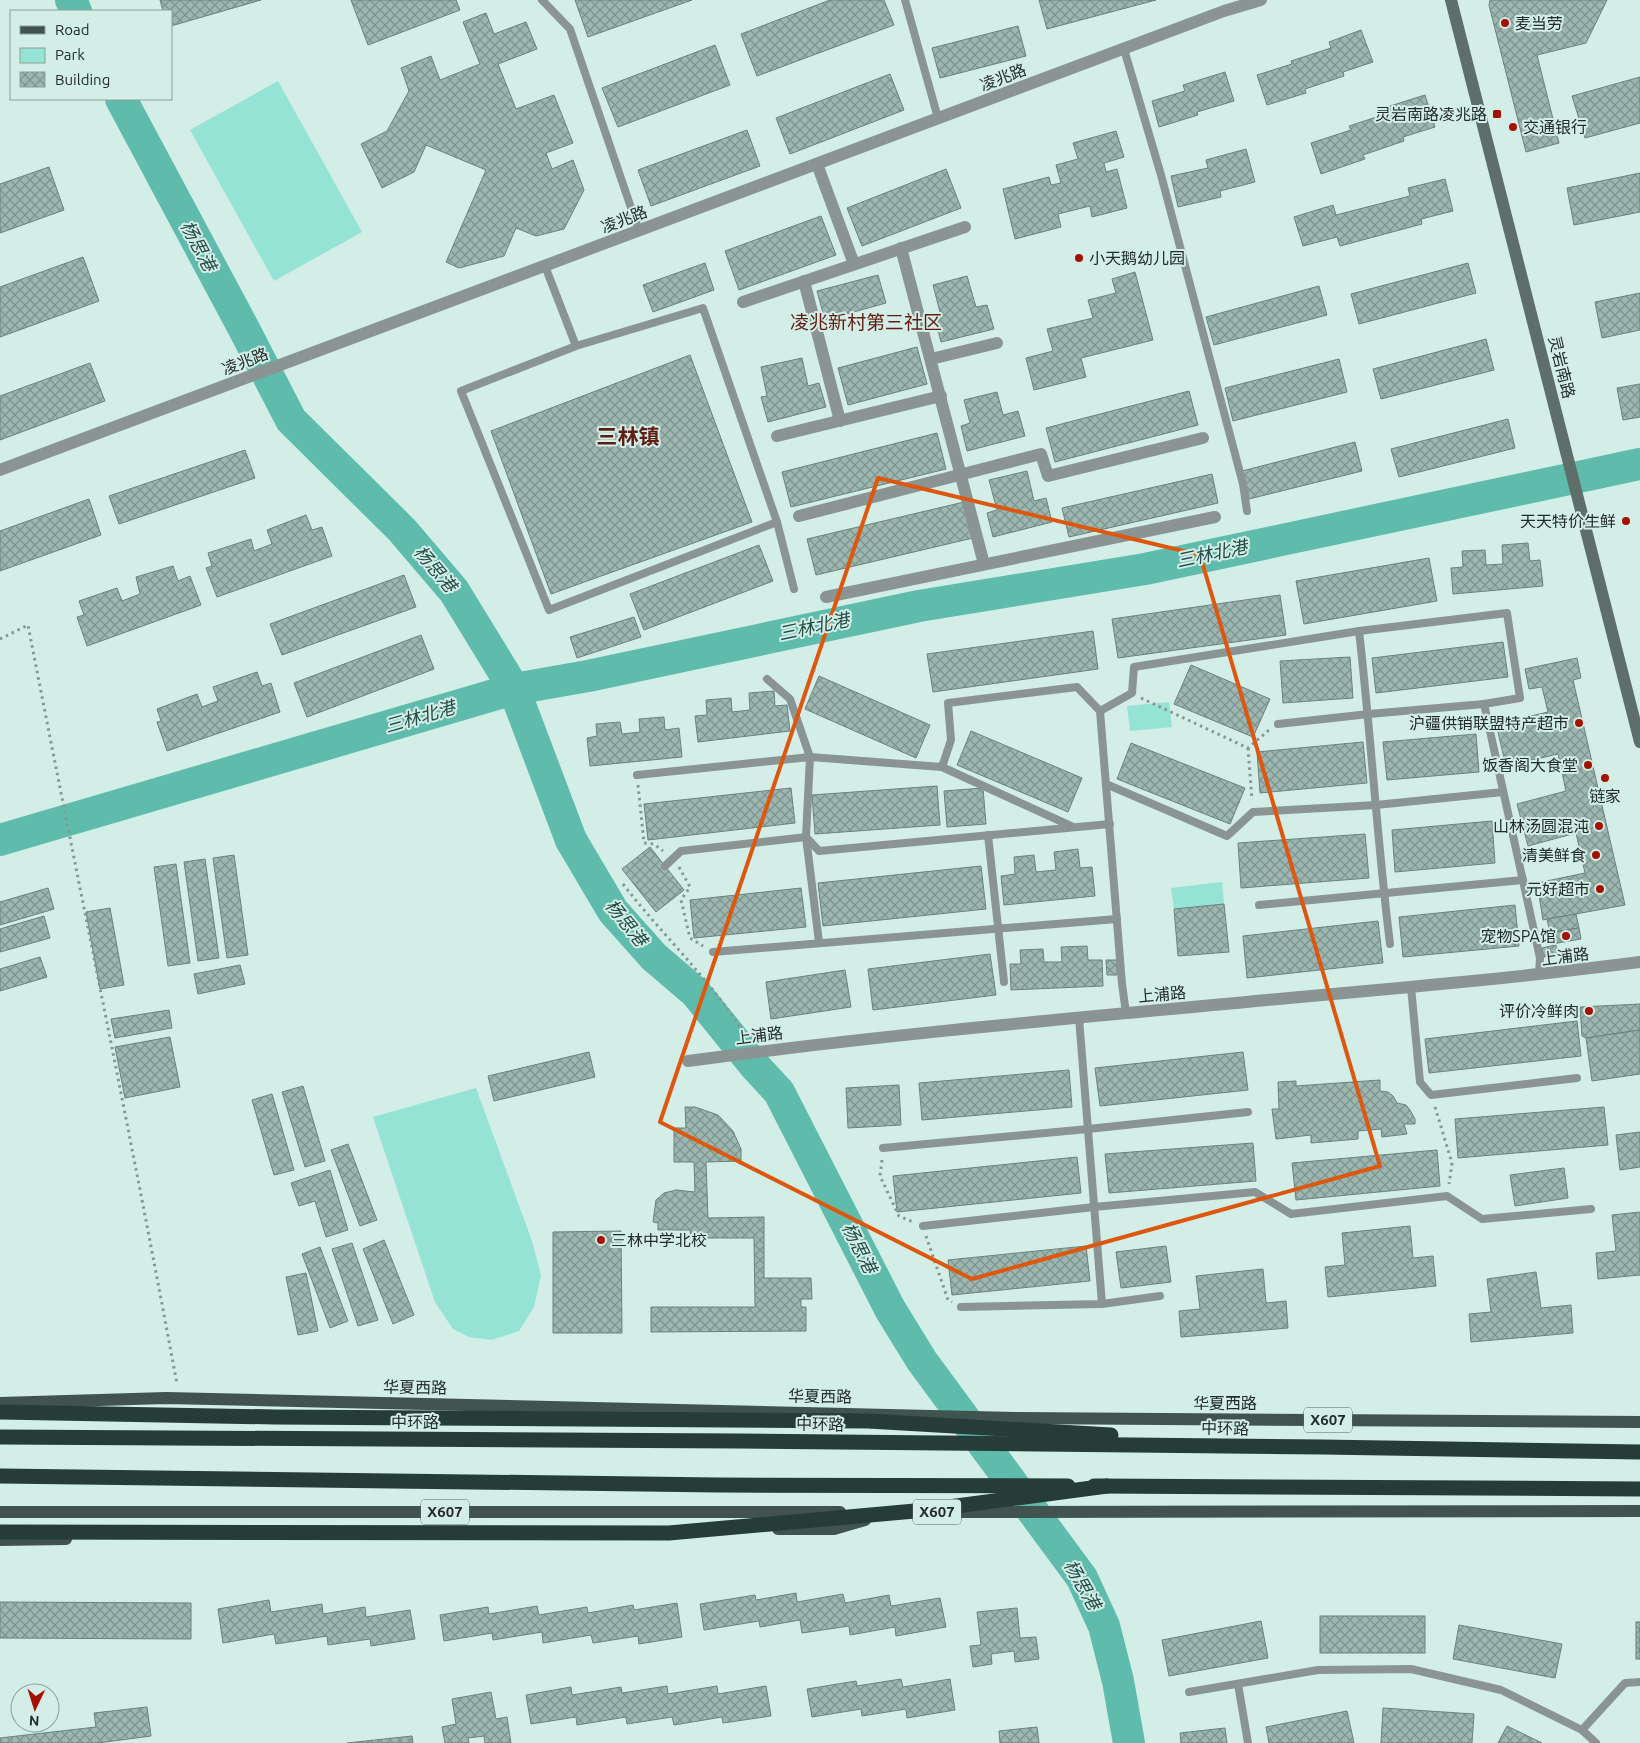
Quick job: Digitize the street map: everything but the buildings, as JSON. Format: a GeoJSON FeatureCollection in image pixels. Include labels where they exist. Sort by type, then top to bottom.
{"type":"FeatureCollection","features":[{"type":"Feature","properties":{"kind":"highway"},"geometry":{"type":"LineString","coordinates":[[0,1412],[868,1422],[1322,1446]]}},
{"type":"Feature","properties":{"kind":"highway","name":"中环路"},"geometry":{"type":"LineString","coordinates":[[0,1436],[1322,1446],[1640,1452]]}},
{"type":"Feature","properties":{"kind":"highway"},"geometry":{"type":"LineString","coordinates":[[0,1476],[708,1484],[1640,1489]]}},
{"type":"Feature","properties":{"kind":"highway"},"geometry":{"type":"LineString","coordinates":[[0,1532],[669,1533],[926,1510],[1107,1486]]}},
{"type":"Feature","properties":{"kind":"main road","name":"华夏西路"},"geometry":{"type":"LineString","coordinates":[[0,1402],[166,1398],[1015,1418],[1640,1422]]}},
{"type":"Feature","properties":{"kind":"main road","name":"X607"},"geometry":{"type":"LineString","coordinates":[[0,1512],[1640,1511]]}},
{"type":"Feature","properties":{"kind":"main road"},"geometry":{"type":"LineString","coordinates":[[0,1540],[834,1529],[891,1512]]}},
{"type":"Feature","properties":{"kind":"street","name":"凌兆路"},"geometry":{"type":"LineString","coordinates":[[0,470],[1224,11],[1261,0]]}},
{"type":"Feature","properties":{"kind":"street","name":"灵岩南路"},"geometry":{"type":"LineString","coordinates":[[1451,0],[1640,742]]}},
{"type":"Feature","properties":{"kind":"street"},"geometry":{"type":"LineString","coordinates":[[817,164],[854,264]]}},
{"type":"Feature","properties":{"kind":"street"},"geometry":{"type":"LineString","coordinates":[[743,302],[965,227]]}},
{"type":"Feature","properties":{"kind":"street"},"geometry":{"type":"LineString","coordinates":[[901,248],[984,564]]}},
{"type":"Feature","properties":{"kind":"street"},"geometry":{"type":"LineString","coordinates":[[804,281],[840,421]]}},
{"type":"Feature","properties":{"kind":"street"},"geometry":{"type":"LineString","coordinates":[[931,359],[997,344]]}},
{"type":"Feature","properties":{"kind":"street"},"geometry":{"type":"LineString","coordinates":[[777,436],[940,396]]}},
{"type":"Feature","properties":{"kind":"street"},"geometry":{"type":"LineString","coordinates":[[799,516],[1041,454],[1048,476],[1203,438]]}},
{"type":"Feature","properties":{"kind":"street"},"geometry":{"type":"LineString","coordinates":[[826,597],[1215,517]]}},
{"type":"Feature","properties":{"kind":"street","name":"上浦路"},"geometry":{"type":"LineString","coordinates":[[688,1061],[766,1050],[1126,1013],[1539,975],[1640,962]]}},
{"type":"Feature","properties":{"kind":"lane"},"geometry":{"type":"LineString","coordinates":[[542,0],[570,29],[639,231]]}},
{"type":"Feature","properties":{"kind":"lane"},"geometry":{"type":"LineString","coordinates":[[905,0],[938,118]]}},
{"type":"Feature","properties":{"kind":"lane"},"geometry":{"type":"LineString","coordinates":[[1124,49],[1164,185],[1243,484],[1247,511]]}},
{"type":"Feature","properties":{"kind":"lane"},"geometry":{"type":"LineString","coordinates":[[545,266],[576,346]]}},
{"type":"Feature","properties":{"kind":"lane"},"geometry":{"type":"LineString","coordinates":[[776,522],[549,610],[461,390],[576,346],[703,308],[776,522],[794,589]]}},
{"type":"Feature","properties":{"kind":"lane"},"geometry":{"type":"LineString","coordinates":[[1100,711],[1132,693],[1134,667],[1359,631],[1507,613],[1520,698],[1484,704],[1278,724]]}},
{"type":"Feature","properties":{"kind":"lane"},"geometry":{"type":"LineString","coordinates":[[1359,631],[1369,714],[1390,944]]}},
{"type":"Feature","properties":{"kind":"lane"},"geometry":{"type":"LineString","coordinates":[[767,679],[790,699],[810,758],[806,837],[819,942]]}},
{"type":"Feature","properties":{"kind":"lane"},"geometry":{"type":"LineString","coordinates":[[942,767],[951,740],[948,703],[1077,687],[1100,711],[1126,1013]]}},
{"type":"Feature","properties":{"kind":"lane"},"geometry":{"type":"LineString","coordinates":[[1484,704],[1540,958],[1539,975]]}},
{"type":"Feature","properties":{"kind":"lane"},"geometry":{"type":"LineString","coordinates":[[636,775],[810,758],[942,767],[1073,827]]}},
{"type":"Feature","properties":{"kind":"lane"},"geometry":{"type":"LineString","coordinates":[[1106,784],[1227,836],[1253,812],[1376,805],[1503,792]]}},
{"type":"Feature","properties":{"kind":"lane"},"geometry":{"type":"LineString","coordinates":[[806,837],[819,851],[1110,824]]}},
{"type":"Feature","properties":{"kind":"lane"},"geometry":{"type":"LineString","coordinates":[[988,835],[1004,982]]}},
{"type":"Feature","properties":{"kind":"lane"},"geometry":{"type":"LineString","coordinates":[[665,866],[681,851],[806,837]]}},
{"type":"Feature","properties":{"kind":"lane"},"geometry":{"type":"LineString","coordinates":[[1259,905],[1523,880]]}},
{"type":"Feature","properties":{"kind":"lane"},"geometry":{"type":"LineString","coordinates":[[713,952],[1117,919]]}},
{"type":"Feature","properties":{"kind":"lane"},"geometry":{"type":"LineString","coordinates":[[1411,987],[1420,1082],[1432,1095],[1577,1078]]}},
{"type":"Feature","properties":{"kind":"lane"},"geometry":{"type":"LineString","coordinates":[[1079,1018],[1102,1304]]}},
{"type":"Feature","properties":{"kind":"lane"},"geometry":{"type":"LineString","coordinates":[[883,1148],[1248,1112]]}},
{"type":"Feature","properties":{"kind":"lane"},"geometry":{"type":"LineString","coordinates":[[923,1226],[1255,1192],[1291,1214],[1447,1196],[1482,1219],[1592,1209]]}},
{"type":"Feature","properties":{"kind":"lane"},"geometry":{"type":"LineString","coordinates":[[961,1307],[1102,1304],[1160,1296]]}},
{"type":"Feature","properties":{"kind":"lane"},"geometry":{"type":"LineString","coordinates":[[1189,1692],[1318,1670],[1411,1670],[1501,1690],[1582,1730],[1596,1743]]}},
{"type":"Feature","properties":{"kind":"lane"},"geometry":{"type":"LineString","coordinates":[[1582,1730],[1625,1683],[1640,1682]]}},
{"type":"Feature","properties":{"kind":"lane"},"geometry":{"type":"LineString","coordinates":[[1238,1684],[1248,1743]]}},
{"type":"Feature","properties":{"kind":"path"},"geometry":{"type":"LineString","coordinates":[[0,639],[28,625],[74,864],[145,1212],[177,1387]]}},
{"type":"Feature","properties":{"kind":"path"},"geometry":{"type":"LineString","coordinates":[[1132,693],[1248,748]]}},
{"type":"Feature","properties":{"kind":"path"},"geometry":{"type":"LineString","coordinates":[[1248,748],[1278,724]]}},
{"type":"Feature","properties":{"kind":"path"},"geometry":{"type":"LineString","coordinates":[[1248,748],[1253,812]]}},
{"type":"Feature","properties":{"kind":"path"},"geometry":{"type":"LineString","coordinates":[[623,884],[702,977],[740,1026],[749,1041]]}},
{"type":"Feature","properties":{"kind":"path"},"geometry":{"type":"LineString","coordinates":[[1432,1095],[1452,1164],[1447,1196]]}},
{"type":"Feature","properties":{"kind":"highlighted area"},"geometry":{"type":"Polygon","coordinates":[[[878,478],[1200,555],[1380,1166],[972,1279],[660,1122],[878,478]]]}},
{"type":"Feature","properties":{"kind":"green space"},"geometry":{"type":"Polygon","coordinates":[[[278,81],[362,232],[274,281],[190,130],[278,81]]]}},
{"type":"Feature","properties":{"kind":"green space"},"geometry":{"type":"Polygon","coordinates":[[[1169,702],[1172,727],[1130,731],[1127,706],[1169,702]]]}},
{"type":"Feature","properties":{"kind":"green space"},"geometry":{"type":"Polygon","coordinates":[[[1222,882],[1224,904],[1174,909],[1171,888],[1222,882]]]}},
{"type":"Feature","properties":{"kind":"green space"},"geometry":{"type":"Polygon","coordinates":[[[476,1088],[532,1241],[541,1275],[534,1307],[519,1331],[491,1340],[469,1337],[453,1329],[435,1302],[373,1117],[476,1088]]]}},
{"type":"Feature","properties":{"kind":"waterway","name":"杨思港"},"geometry":{"type":"LineString","coordinates":[[71,0],[76,10]]}},
{"type":"Feature","properties":{"kind":"waterway","name":"杨思港"},"geometry":{"type":"LineString","coordinates":[[122,100],[291,420],[402,530],[454,591],[514,689],[571,840],[613,911],[654,957],[695,992],[755,1066],[779,1092],[890,1309],[922,1361],[1082,1578],[1104,1626],[1118,1681],[1129,1743]]}},
{"type":"Feature","properties":{"kind":"waterway","name":"三林北港"},"geometry":{"type":"LineString","coordinates":[[0,840],[514,689],[588,676],[919,606],[1145,569],[1640,464]]}},
{"type":"Feature","properties":{"kind":"place","name":"麦当劳"},"geometry":{"type":"Point","coordinates":[1505,23]}},
{"type":"Feature","properties":{"kind":"place","name":"灵岩南路凌兆路"},"geometry":{"type":"Point","coordinates":[1497,114]}},
{"type":"Feature","properties":{"kind":"place","name":"交通银行"},"geometry":{"type":"Point","coordinates":[1513,127]}},
{"type":"Feature","properties":{"kind":"place","name":"小天鹅幼儿园"},"geometry":{"type":"Point","coordinates":[1079,258]}},
{"type":"Feature","properties":{"kind":"place","name":"天天特价生鲜"},"geometry":{"type":"Point","coordinates":[1626,521]}},
{"type":"Feature","properties":{"kind":"place","name":"沪疆供销联盟特产超市"},"geometry":{"type":"Point","coordinates":[1579,723]}},
{"type":"Feature","properties":{"kind":"place","name":"饭香阁大食堂"},"geometry":{"type":"Point","coordinates":[1588,765]}},
{"type":"Feature","properties":{"kind":"place","name":"链家"},"geometry":{"type":"Point","coordinates":[1605,778]}},
{"type":"Feature","properties":{"kind":"place","name":"山林汤圆混沌"},"geometry":{"type":"Point","coordinates":[1599,826]}},
{"type":"Feature","properties":{"kind":"place","name":"清美鲜食"},"geometry":{"type":"Point","coordinates":[1596,855]}},
{"type":"Feature","properties":{"kind":"place","name":"元好超市"},"geometry":{"type":"Point","coordinates":[1600,889]}},
{"type":"Feature","properties":{"kind":"place","name":"宠物SPA馆"},"geometry":{"type":"Point","coordinates":[1566,936]}},
{"type":"Feature","properties":{"kind":"place","name":"评价冷鲜肉"},"geometry":{"type":"Point","coordinates":[1589,1011]}},
{"type":"Feature","properties":{"kind":"place","name":"三林中学北校"},"geometry":{"type":"Point","coordinates":[601,1240]}},
{"type":"Feature","properties":{"kind":"district","name":"凌兆新村第三社区"},"geometry":{"type":"Point","coordinates":[866,322]}},
{"type":"Feature","properties":{"kind":"district","name":"三林镇"},"geometry":{"type":"Point","coordinates":[628,437]}}]}
